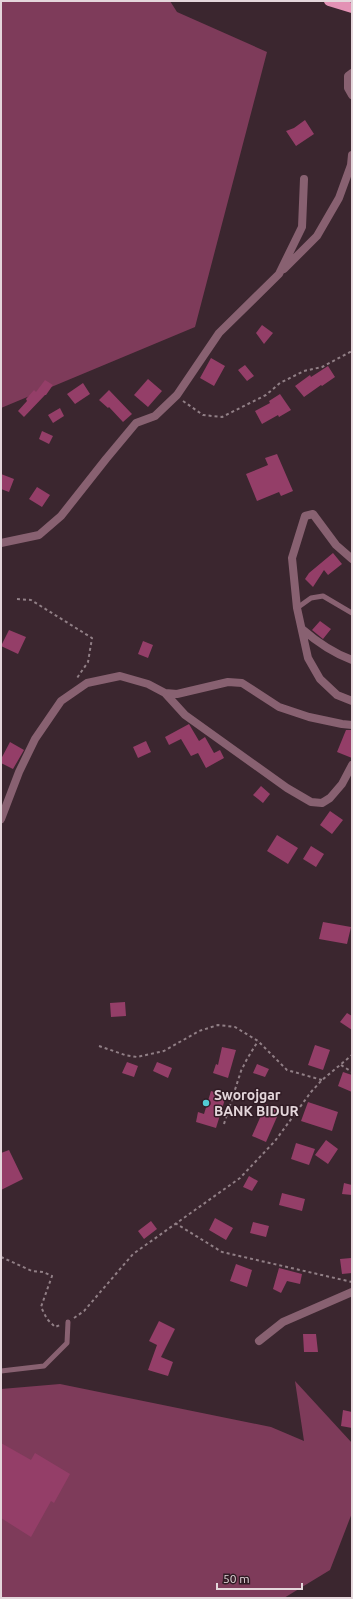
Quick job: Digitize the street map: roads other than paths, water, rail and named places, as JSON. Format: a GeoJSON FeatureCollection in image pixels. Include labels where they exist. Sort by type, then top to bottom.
{"type":"FeatureCollection","features":[{"type":"Feature","properties":{"kind":"main road"},"geometry":{"type":"LineString","coordinates":[[329,1],[352,8]]}},
{"type":"Feature","properties":{"kind":"street"},"geometry":{"type":"LineString","coordinates":[[352,73],[348,76],[348,88],[352,95]]}},
{"type":"Feature","properties":{"kind":"street"},"geometry":{"type":"LineString","coordinates":[[1,543],[39,534],[45,530],[61,516],[106,458],[136,423],[155,416],[177,395],[219,333],[317,236],[339,198],[351,166],[352,155]]}},
{"type":"Feature","properties":{"kind":"street"},"geometry":{"type":"LineString","coordinates":[[279,274],[302,228],[304,179]]}},
{"type":"Feature","properties":{"kind":"street"},"geometry":{"type":"LineString","coordinates":[[352,559],[336,545],[313,514],[305,516],[292,558],[297,608],[308,658],[320,679],[337,695],[352,701]]}},
{"type":"Feature","properties":{"kind":"street"},"geometry":{"type":"LineString","coordinates":[[302,629],[318,643],[340,656],[352,660]]}},
{"type":"Feature","properties":{"kind":"street"},"geometry":{"type":"LineString","coordinates":[[1,819],[19,772],[35,739],[61,701],[87,683],[120,676],[148,684],[165,693],[185,715],[287,788],[311,802],[322,802],[330,798],[342,784],[352,765]]}},
{"type":"Feature","properties":{"kind":"street"},"geometry":{"type":"LineString","coordinates":[[165,693],[177,694],[228,682],[242,683],[279,707],[309,717],[352,725]]}},
{"type":"Feature","properties":{"kind":"street"},"geometry":{"type":"LineString","coordinates":[[259,1341],[282,1322],[352,1292]]}},
{"type":"Feature","properties":{"kind":"lane"},"geometry":{"type":"LineString","coordinates":[[297,608],[311,598],[323,596],[352,613]]}},
{"type":"Feature","properties":{"kind":"lane"},"geometry":{"type":"LineString","coordinates":[[1,1371],[44,1366],[67,1343],[68,1322]]}},
{"type":"Feature","properties":{"kind":"place","name":"Sworojgar BANK BIDUR"},"geometry":{"type":"Point","coordinates":[206,1103]}}]}
